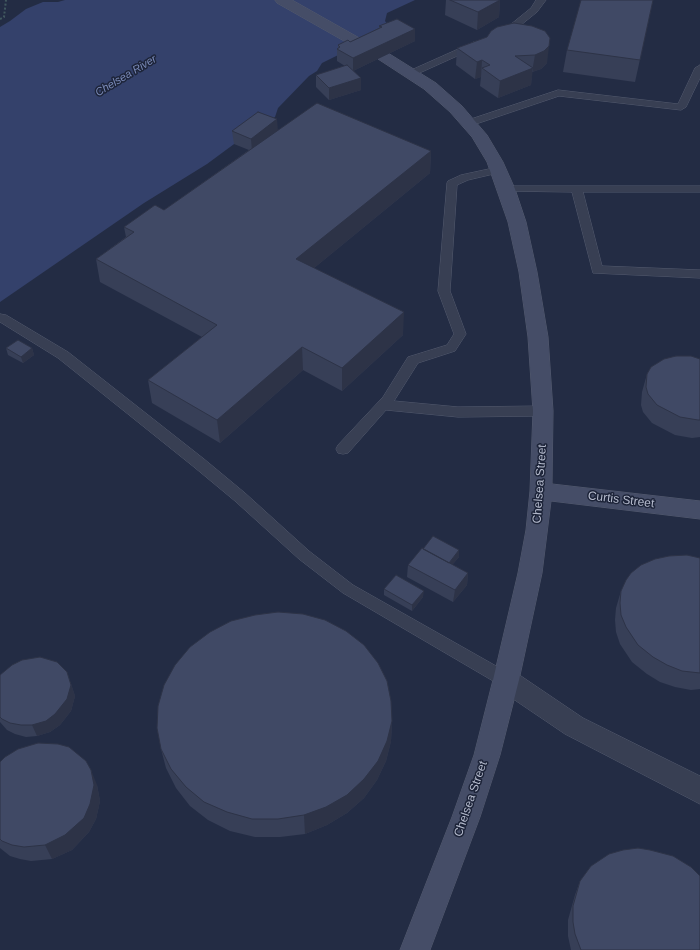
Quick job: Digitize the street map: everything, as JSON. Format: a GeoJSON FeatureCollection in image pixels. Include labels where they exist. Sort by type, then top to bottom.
{"type":"FeatureCollection","features":[{"type":"Feature","properties":{"kind":"main road"},"geometry":{"type":"LineString","coordinates":[[282,0],[365,47]]}},
{"type":"Feature","properties":{"kind":"main road","name":"Chelsea Street"},"geometry":{"type":"LineString","coordinates":[[383,56],[405,69],[443,96],[469,123],[487,148],[498,170],[519,229],[532,293],[538,337],[542,411],[542,491],[530,573],[506,680],[487,755],[466,817],[415,950]]}},
{"type":"Feature","properties":{"kind":"main road","name":"Curtis Street"},"geometry":{"type":"LineString","coordinates":[[542,491],[700,510]]}},
{"type":"Feature","properties":{"kind":"street"},"geometry":{"type":"LineString","coordinates":[[506,680],[579,729],[685,781],[700,790]]}},
{"type":"Feature","properties":{"kind":"lane"},"geometry":{"type":"LineString","coordinates":[[405,69],[489,38],[513,27],[534,10],[541,0]]}},
{"type":"Feature","properties":{"kind":"lane"},"geometry":{"type":"LineString","coordinates":[[469,123],[558,93],[681,107],[700,68]]}},
{"type":"Feature","properties":{"kind":"lane"},"geometry":{"type":"LineString","coordinates":[[343,449],[388,400],[413,360],[451,348],[460,334],[444,291],[452,183],[465,177],[498,170]]}},
{"type":"Feature","properties":{"kind":"lane"},"geometry":{"type":"LineString","coordinates":[[506,189],[700,189]]}},
{"type":"Feature","properties":{"kind":"lane"},"geometry":{"type":"LineString","coordinates":[[577,189],[597,270],[700,274]]}},
{"type":"Feature","properties":{"kind":"lane"},"geometry":{"type":"LineString","coordinates":[[2,318],[63,356],[205,468],[240,497],[304,555],[348,589],[506,680]]}},
{"type":"Feature","properties":{"kind":"lane"},"geometry":{"type":"LineString","coordinates":[[382,405],[458,412],[542,411]]}},
{"type":"Feature","properties":{"kind":"path"},"geometry":{"type":"LineString","coordinates":[[0,19],[4,17],[6,0]]}},
{"type":"Feature","properties":{"kind":"water","name":"Chelsea River"},"geometry":{"type":"Polygon","coordinates":[[[65,0],[415,0],[387,13],[385,21],[391,29],[322,63],[317,71],[309,76],[278,108],[275,117],[249,133],[207,164],[144,203],[0,302],[0,27],[26,9],[43,2],[58,2],[65,0]]]}},
{"type":"Feature","properties":{"kind":"building"},"geometry":{"type":"Polygon","coordinates":[[[450,0],[500,0],[478,12],[450,0]]]}},
{"type":"Feature","properties":{"kind":"building"},"geometry":{"type":"Polygon","coordinates":[[[581,0],[653,0],[640,60],[567,50],[581,0]]]}},
{"type":"Feature","properties":{"kind":"building"},"geometry":{"type":"Polygon","coordinates":[[[397,19],[415,29],[353,58],[337,49],[340,47],[338,45],[348,40],[350,42],[382,27],[379,26],[397,19]]]}},
{"type":"Feature","properties":{"kind":"building"},"geometry":{"type":"Polygon","coordinates":[[[514,23],[532,26],[545,31],[550,38],[549,46],[544,51],[535,55],[515,56],[533,68],[500,81],[482,68],[490,65],[482,60],[477,62],[457,48],[487,37],[491,31],[497,27],[514,23]]]}},
{"type":"Feature","properties":{"kind":"building"},"geometry":{"type":"Polygon","coordinates":[[[347,65],[361,78],[329,88],[316,75],[347,65]]]}},
{"type":"Feature","properties":{"kind":"building"},"geometry":{"type":"Polygon","coordinates":[[[317,103],[431,151],[296,259],[404,312],[342,368],[302,347],[217,420],[148,380],[217,325],[96,259],[134,232],[124,227],[155,205],[164,210],[317,103]]]}},
{"type":"Feature","properties":{"kind":"building"},"geometry":{"type":"Polygon","coordinates":[[[258,112],[277,119],[251,139],[232,131],[258,112]]]}},
{"type":"Feature","properties":{"kind":"building"},"geometry":{"type":"Polygon","coordinates":[[[18,340],[32,348],[21,357],[6,348],[18,340]]]}},
{"type":"Feature","properties":{"kind":"building"},"geometry":{"type":"Polygon","coordinates":[[[676,356],[691,356],[700,359],[700,420],[680,417],[657,405],[648,394],[646,387],[647,374],[651,367],[664,359],[676,356]]]}},
{"type":"Feature","properties":{"kind":"building"},"geometry":{"type":"Polygon","coordinates":[[[433,536],[459,550],[449,563],[423,549],[433,536]]]}},
{"type":"Feature","properties":{"kind":"building"},"geometry":{"type":"Polygon","coordinates":[[[422,548],[468,573],[455,590],[408,565],[422,548]]]}},
{"type":"Feature","properties":{"kind":"building"},"geometry":{"type":"Polygon","coordinates":[[[687,555],[700,558],[700,673],[682,671],[653,657],[638,645],[626,627],[621,615],[621,591],[631,573],[641,565],[655,559],[669,556],[687,555]]]}},
{"type":"Feature","properties":{"kind":"building"},"geometry":{"type":"Polygon","coordinates":[[[396,575],[424,591],[412,605],[384,589],[396,575]]]}},
{"type":"Feature","properties":{"kind":"building"},"geometry":{"type":"Polygon","coordinates":[[[278,612],[303,614],[325,620],[346,631],[364,645],[378,663],[387,681],[391,701],[392,721],[387,741],[378,761],[364,779],[347,795],[326,807],[304,815],[278,819],[252,819],[227,812],[204,802],[186,787],[171,769],[161,749],[157,728],[158,706],[164,685],[175,665],[190,647],[210,632],[231,621],[255,615],[278,612]]]}},
{"type":"Feature","properties":{"kind":"building"},"geometry":{"type":"Polygon","coordinates":[[[40,657],[57,662],[67,672],[71,685],[67,699],[55,714],[46,721],[32,725],[21,725],[10,723],[2,719],[0,717],[0,675],[12,665],[22,660],[40,657]]]}},
{"type":"Feature","properties":{"kind":"building"},"geometry":{"type":"Polygon","coordinates":[[[38,743],[58,744],[69,747],[86,761],[91,770],[94,785],[90,804],[84,818],[65,835],[45,845],[24,847],[12,845],[0,839],[0,762],[18,749],[38,743]]]}},
{"type":"Feature","properties":{"kind":"building"},"geometry":{"type":"Polygon","coordinates":[[[638,848],[673,856],[691,867],[700,876],[700,950],[581,950],[575,934],[573,922],[573,906],[580,881],[591,866],[609,854],[638,848]]]}}]}
